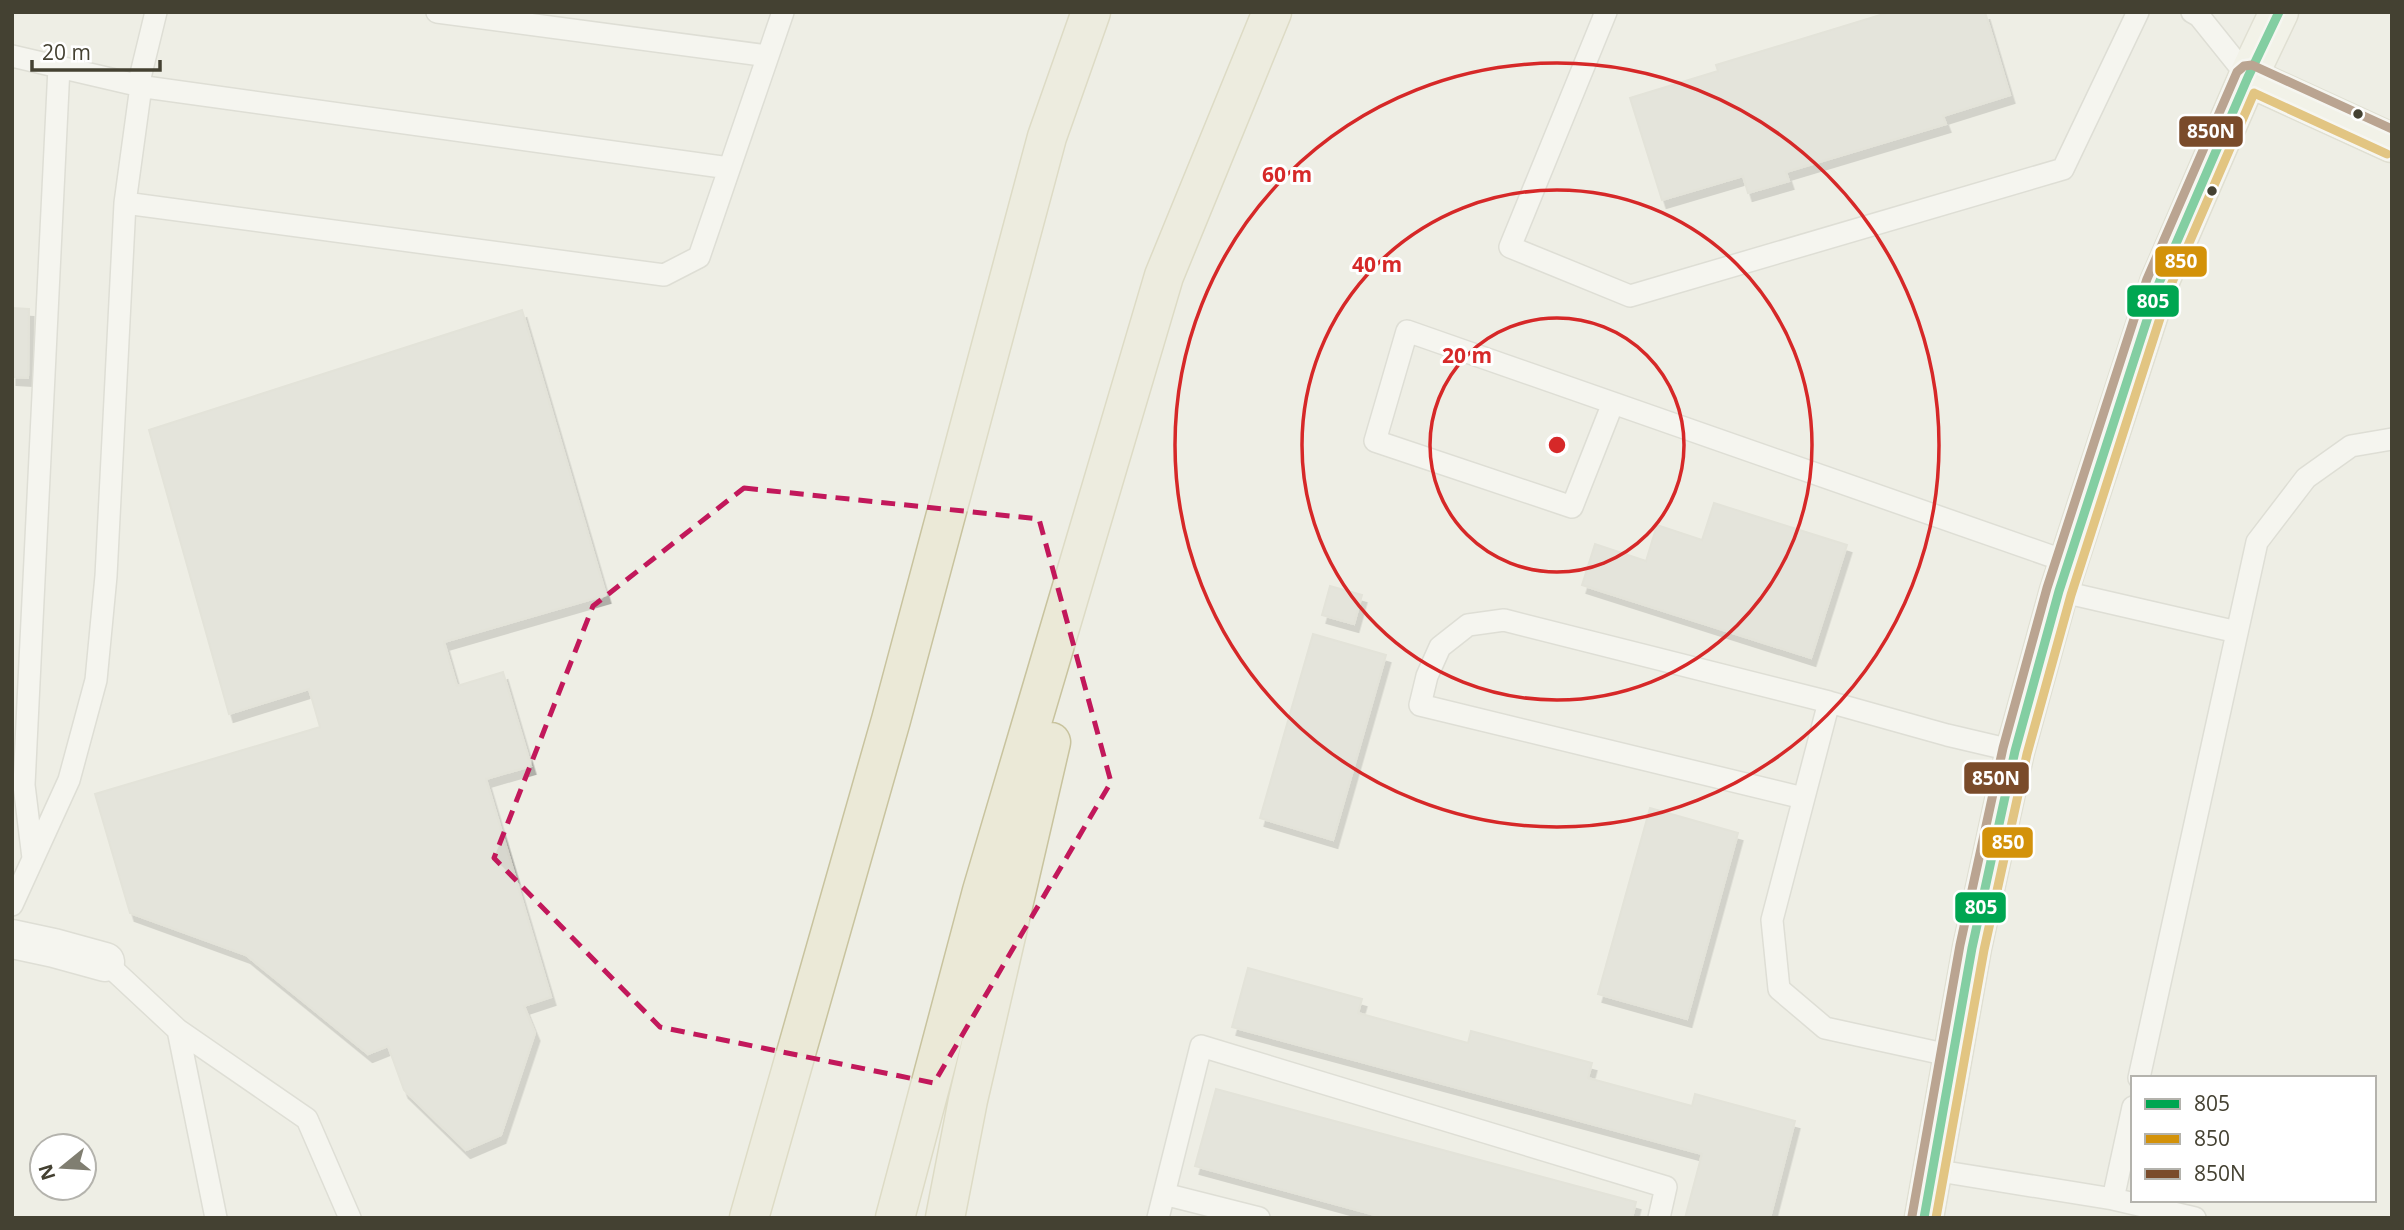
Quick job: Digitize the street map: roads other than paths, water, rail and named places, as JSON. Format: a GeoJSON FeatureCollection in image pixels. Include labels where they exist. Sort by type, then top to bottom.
{"type":"FeatureCollection","features":[{"type":"Feature","properties":{"kind":"highway"},"geometry":{"type":"LineString","coordinates":[[746,1218],[891,720],[1047,137],[1091,12]]}},
{"type":"Feature","properties":{"kind":"highway"},"geometry":{"type":"LineString","coordinates":[[895,1218],[982,891],[1164,276],[1272,12]]}},
{"type":"Feature","properties":{"kind":"highway"},"geometry":{"type":"LineString","coordinates":[[945,1218],[968,1100],[1050,746],[1164,276]]}},
{"type":"Feature","properties":{"kind":"street"},"geometry":{"type":"LineString","coordinates":[[1924,1218],[1972,948],[2015,751],[2063,576],[2159,283],[2279,12]]}},
{"type":"Feature","properties":{"kind":"street"},"geometry":{"type":"LineString","coordinates":[[2248,78],[2392,143]]}},
{"type":"Feature","properties":{"kind":"street"},"geometry":{"type":"LineString","coordinates":[[12,939],[105,962]]}},
{"type":"Feature","properties":{"kind":"lane"},"geometry":{"type":"LineString","coordinates":[[138,86],[156,12]]}},
{"type":"Feature","properties":{"kind":"lane"},"geometry":{"type":"LineString","coordinates":[[437,12],[768,56]]}},
{"type":"Feature","properties":{"kind":"lane"},"geometry":{"type":"LineString","coordinates":[[125,203],[664,275],[699,257],[783,12]]}},
{"type":"Feature","properties":{"kind":"lane"},"geometry":{"type":"LineString","coordinates":[[1606,12],[1510,247],[1630,296],[2063,169],[2138,12]]}},
{"type":"Feature","properties":{"kind":"lane"},"geometry":{"type":"LineString","coordinates":[[2192,12],[2199,16],[2248,78]]}},
{"type":"Feature","properties":{"kind":"lane"},"geometry":{"type":"LineString","coordinates":[[12,56],[138,86],[729,169]]}},
{"type":"Feature","properties":{"kind":"lane"},"geometry":{"type":"LineString","coordinates":[[34,858],[24,785],[59,67]]}},
{"type":"Feature","properties":{"kind":"lane"},"geometry":{"type":"LineString","coordinates":[[12,905],[69,780],[96,680],[106,576],[125,203],[141,86],[138,86]]}},
{"type":"Feature","properties":{"kind":"lane"},"geometry":{"type":"LineString","coordinates":[[1614,403],[1572,507],[1375,441],[1407,331],[1614,403],[2063,576],[2237,632]]}},
{"type":"Feature","properties":{"kind":"lane"},"geometry":{"type":"LineString","coordinates":[[2139,1076],[2257,542],[2306,478],[2351,446],[2392,439]]}},
{"type":"Feature","properties":{"kind":"lane"},"geometry":{"type":"LineString","coordinates":[[1803,799],[1420,705],[1427,676],[1440,647],[1468,625],[1504,620],[2015,751]]}},
{"type":"Feature","properties":{"kind":"lane"},"geometry":{"type":"LineString","coordinates":[[1829,702],[1772,920],[1779,989],[1825,1028],[1953,1056]]}},
{"type":"Feature","properties":{"kind":"lane"},"geometry":{"type":"LineString","coordinates":[[105,962],[178,1030],[307,1119],[351,1218]]}},
{"type":"Feature","properties":{"kind":"lane"},"geometry":{"type":"LineString","coordinates":[[178,1030],[216,1218]]}},
{"type":"Feature","properties":{"kind":"lane"},"geometry":{"type":"LineString","coordinates":[[1158,1218],[1201,1046],[1666,1187],[1659,1218]]}},
{"type":"Feature","properties":{"kind":"lane"},"geometry":{"type":"LineString","coordinates":[[2113,1199],[2131,1116]]}},
{"type":"Feature","properties":{"kind":"lane"},"geometry":{"type":"LineString","coordinates":[[1933,1170],[2113,1199],[2195,1218]]}},
{"type":"Feature","properties":{"kind":"lane"},"geometry":{"type":"LineString","coordinates":[[1164,1194],[1259,1218]]}}]}
